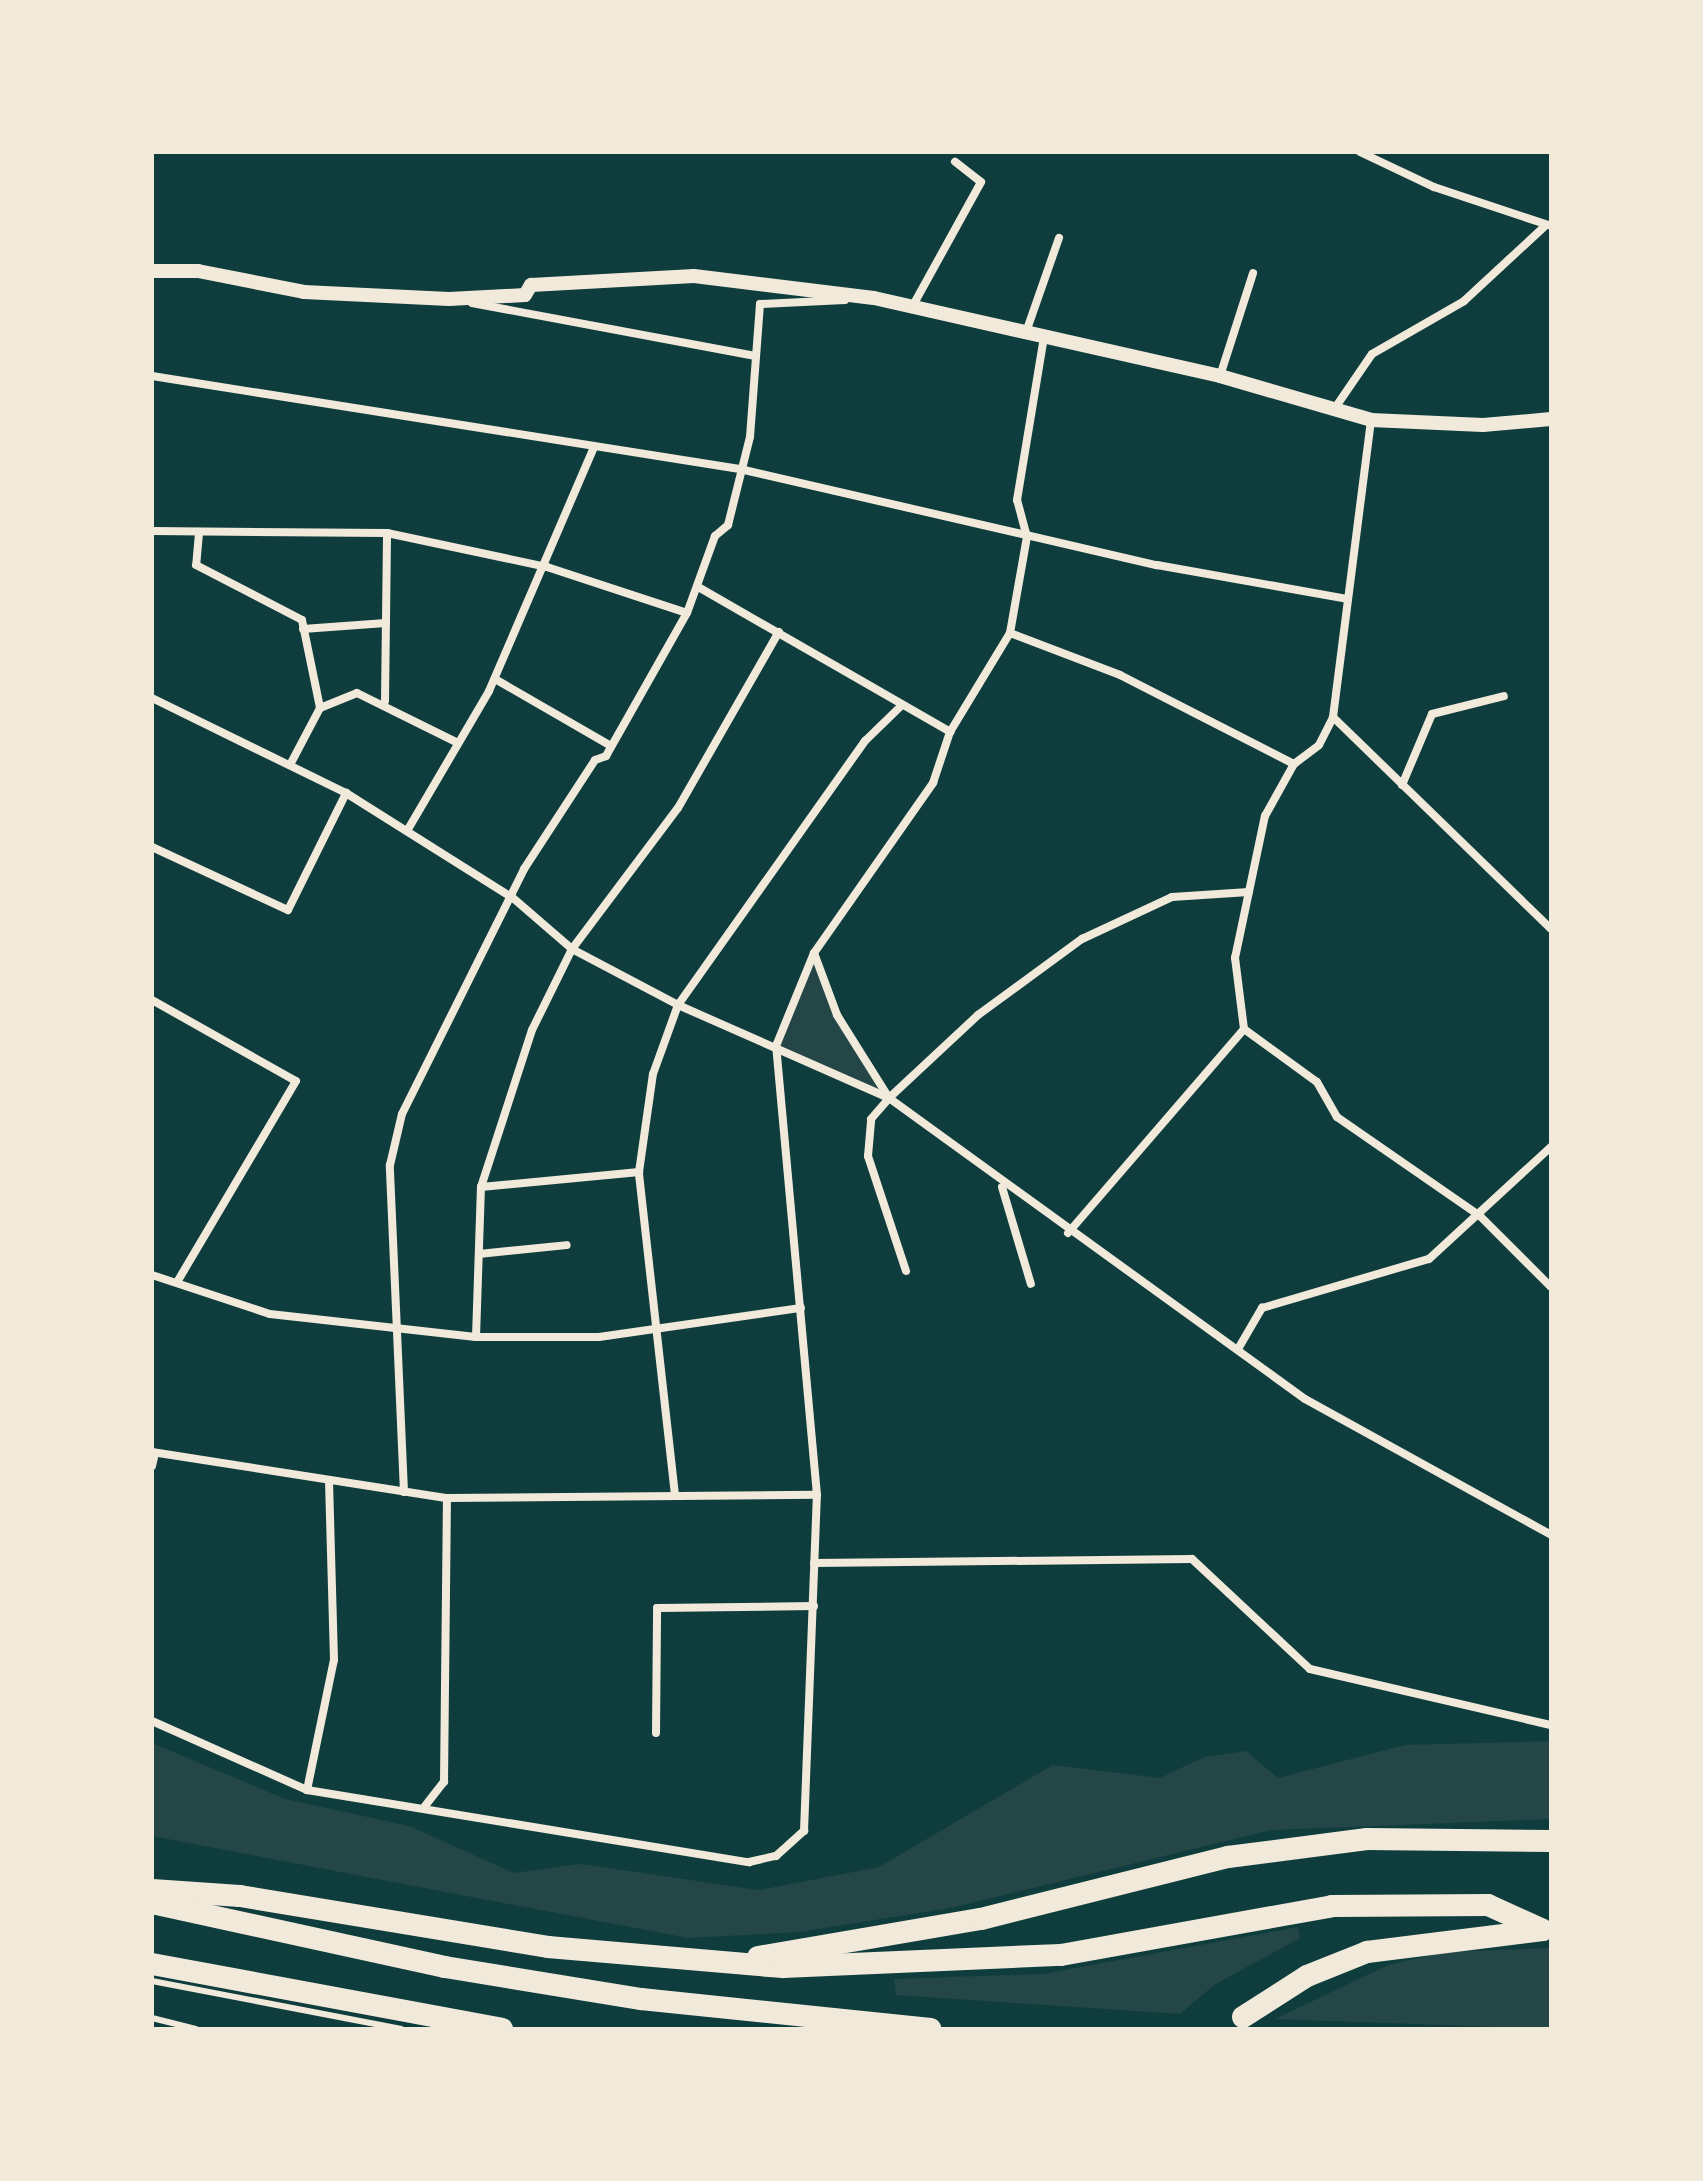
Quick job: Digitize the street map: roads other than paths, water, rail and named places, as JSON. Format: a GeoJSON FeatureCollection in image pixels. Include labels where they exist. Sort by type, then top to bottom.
{"type":"FeatureCollection","features":[{"type":"Feature","properties":{"kind":"highway"},"geometry":{"type":"LineString","coordinates":[[737,1960],[981,1919],[1228,1857],[1367,1839],[1551,1841]]}},
{"type":"Feature","properties":{"kind":"highway"},"geometry":{"type":"LineString","coordinates":[[152,1890],[240,1896],[548,1947],[841,1966],[1061,1955],[1332,1906],[1488,1905],[1547,1930]]}},
{"type":"Feature","properties":{"kind":"highway"},"geometry":{"type":"LineString","coordinates":[[152,1903],[473,1972],[641,1999],[930,2029]]}},
{"type":"Feature","properties":{"kind":"highway"},"geometry":{"type":"LineString","coordinates":[[1243,2017],[1307,1976],[1367,1952],[1547,1930]]}},
{"type":"Feature","properties":{"kind":"highway"},"geometry":{"type":"LineString","coordinates":[[152,1964],[502,2029]]}},
{"type":"Feature","properties":{"kind":"street"},"geometry":{"type":"LineString","coordinates":[[1335,408],[1372,354],[1464,301],[1547,226],[1360,152]]}},
{"type":"Feature","properties":{"kind":"street"},"geometry":{"type":"LineString","coordinates":[[911,309],[981,182],[955,162]]}},
{"type":"Feature","properties":{"kind":"street"},"geometry":{"type":"LineString","coordinates":[[1025,336],[1059,238]]}},
{"type":"Feature","properties":{"kind":"street"},"geometry":{"type":"LineString","coordinates":[[152,271],[198,271],[304,292],[449,299],[525,295],[531,285],[694,276],[874,298],[1025,336],[1044,337],[1220,376],[1371,420],[1483,425],[1551,419]]}},
{"type":"Feature","properties":{"kind":"street"},"geometry":{"type":"LineString","coordinates":[[1220,376],[1253,273]]}},
{"type":"Feature","properties":{"kind":"street"},"geometry":{"type":"LineString","coordinates":[[404,1492],[403,1356],[396,1332],[390,1165],[402,1114],[513,898],[524,869],[611,746],[700,588],[715,536],[728,525],[750,437],[760,304],[874,298]]}},
{"type":"Feature","properties":{"kind":"street"},"geometry":{"type":"LineString","coordinates":[[449,299],[754,356]]}},
{"type":"Feature","properties":{"kind":"street"},"geometry":{"type":"LineString","coordinates":[[152,1721],[307,1790],[425,1806],[749,1862],[776,1856],[797,1840],[810,1813],[817,1495],[776,1046],[814,953],[933,783],[950,732],[1010,633],[1027,537],[1017,500],[1044,337]]}},
{"type":"Feature","properties":{"kind":"street"},"geometry":{"type":"LineString","coordinates":[[152,376],[593,449],[740,469],[1027,537],[1347,599]]}},
{"type":"Feature","properties":{"kind":"street"},"geometry":{"type":"LineString","coordinates":[[1371,420],[1333,717],[1319,745],[1294,764],[1265,816],[1235,958],[1244,1029],[1317,1082],[1337,1117],[1480,1216],[1551,1287]]}},
{"type":"Feature","properties":{"kind":"street"},"geometry":{"type":"LineString","coordinates":[[407,831],[495,679],[547,567],[593,449]]}},
{"type":"Feature","properties":{"kind":"street"},"geometry":{"type":"LineString","coordinates":[[152,531],[387,533],[547,567],[687,613]]}},
{"type":"Feature","properties":{"kind":"street"},"geometry":{"type":"LineString","coordinates":[[199,533],[196,565],[302,620],[320,708],[290,765]]}},
{"type":"Feature","properties":{"kind":"street"},"geometry":{"type":"LineString","coordinates":[[385,701],[387,533]]}},
{"type":"Feature","properties":{"kind":"street"},"geometry":{"type":"LineString","coordinates":[[700,588],[950,732]]}},
{"type":"Feature","properties":{"kind":"street"},"geometry":{"type":"LineString","coordinates":[[303,629],[386,623]]}},
{"type":"Feature","properties":{"kind":"street"},"geometry":{"type":"LineString","coordinates":[[476,1337],[481,1187],[532,1030],[572,949],[678,808],[779,632]]}},
{"type":"Feature","properties":{"kind":"street"},"geometry":{"type":"LineString","coordinates":[[1010,633],[1120,675],[1294,764]]}},
{"type":"Feature","properties":{"kind":"street"},"geometry":{"type":"LineString","coordinates":[[495,679],[611,746]]}},
{"type":"Feature","properties":{"kind":"street"},"geometry":{"type":"LineString","coordinates":[[320,708],[357,693],[385,701],[458,743]]}},
{"type":"Feature","properties":{"kind":"street"},"geometry":{"type":"LineString","coordinates":[[1402,785],[1432,714],[1504,696]]}},
{"type":"Feature","properties":{"kind":"street"},"geometry":{"type":"LineString","coordinates":[[152,698],[346,793],[513,898],[572,949],[678,1005],[889,1098],[1002,1186],[1305,1399],[1551,1535]]}},
{"type":"Feature","properties":{"kind":"street"},"geometry":{"type":"LineString","coordinates":[[675,1495],[639,1172],[653,1074],[678,1005],[865,741],[902,705]]}},
{"type":"Feature","properties":{"kind":"street"},"geometry":{"type":"LineString","coordinates":[[1333,717],[1551,929]]}},
{"type":"Feature","properties":{"kind":"street"},"geometry":{"type":"LineString","coordinates":[[152,847],[288,910],[346,793]]}},
{"type":"Feature","properties":{"kind":"street"},"geometry":{"type":"LineString","coordinates":[[906,1271],[868,1156],[871,1119],[889,1098],[978,1015],[1082,939],[1172,897],[1249,892]]}},
{"type":"Feature","properties":{"kind":"street"},"geometry":{"type":"LineString","coordinates":[[814,953],[837,1015],[889,1098]]}},
{"type":"Feature","properties":{"kind":"street"},"geometry":{"type":"LineString","coordinates":[[152,1000],[296,1081],[177,1282]]}},
{"type":"Feature","properties":{"kind":"street"},"geometry":{"type":"LineString","coordinates":[[1068,1233],[1244,1029]]}},
{"type":"Feature","properties":{"kind":"street"},"geometry":{"type":"LineString","coordinates":[[1238,1349],[1262,1308],[1429,1259],[1480,1216],[1551,1147]]}},
{"type":"Feature","properties":{"kind":"street"},"geometry":{"type":"LineString","coordinates":[[481,1187],[639,1172]]}},
{"type":"Feature","properties":{"kind":"street"},"geometry":{"type":"LineString","coordinates":[[1002,1186],[1031,1284]]}},
{"type":"Feature","properties":{"kind":"street"},"geometry":{"type":"LineString","coordinates":[[479,1254],[567,1245]]}},
{"type":"Feature","properties":{"kind":"street"},"geometry":{"type":"LineString","coordinates":[[152,1275],[270,1314],[396,1332],[476,1337],[599,1337],[801,1308]]}},
{"type":"Feature","properties":{"kind":"street"},"geometry":{"type":"LineString","coordinates":[[152,1466],[154,1453],[329,1484],[447,1498],[817,1495]]}},
{"type":"Feature","properties":{"kind":"street"},"geometry":{"type":"LineString","coordinates":[[307,1790],[334,1660],[329,1484]]}},
{"type":"Feature","properties":{"kind":"street"},"geometry":{"type":"LineString","coordinates":[[425,1806],[444,1782],[447,1498]]}},
{"type":"Feature","properties":{"kind":"street"},"geometry":{"type":"LineString","coordinates":[[814,1563],[1192,1559],[1310,1669],[1551,1725]]}},
{"type":"Feature","properties":{"kind":"street"},"geometry":{"type":"LineString","coordinates":[[656,1733],[657,1608],[814,1606]]}},
{"type":"Feature","properties":{"kind":"lane"},"geometry":{"type":"LineString","coordinates":[[152,1981],[401,2029]]}},
{"type":"Feature","properties":{"kind":"lane"},"geometry":{"type":"LineString","coordinates":[[152,2018],[196,2029]]}}]}
